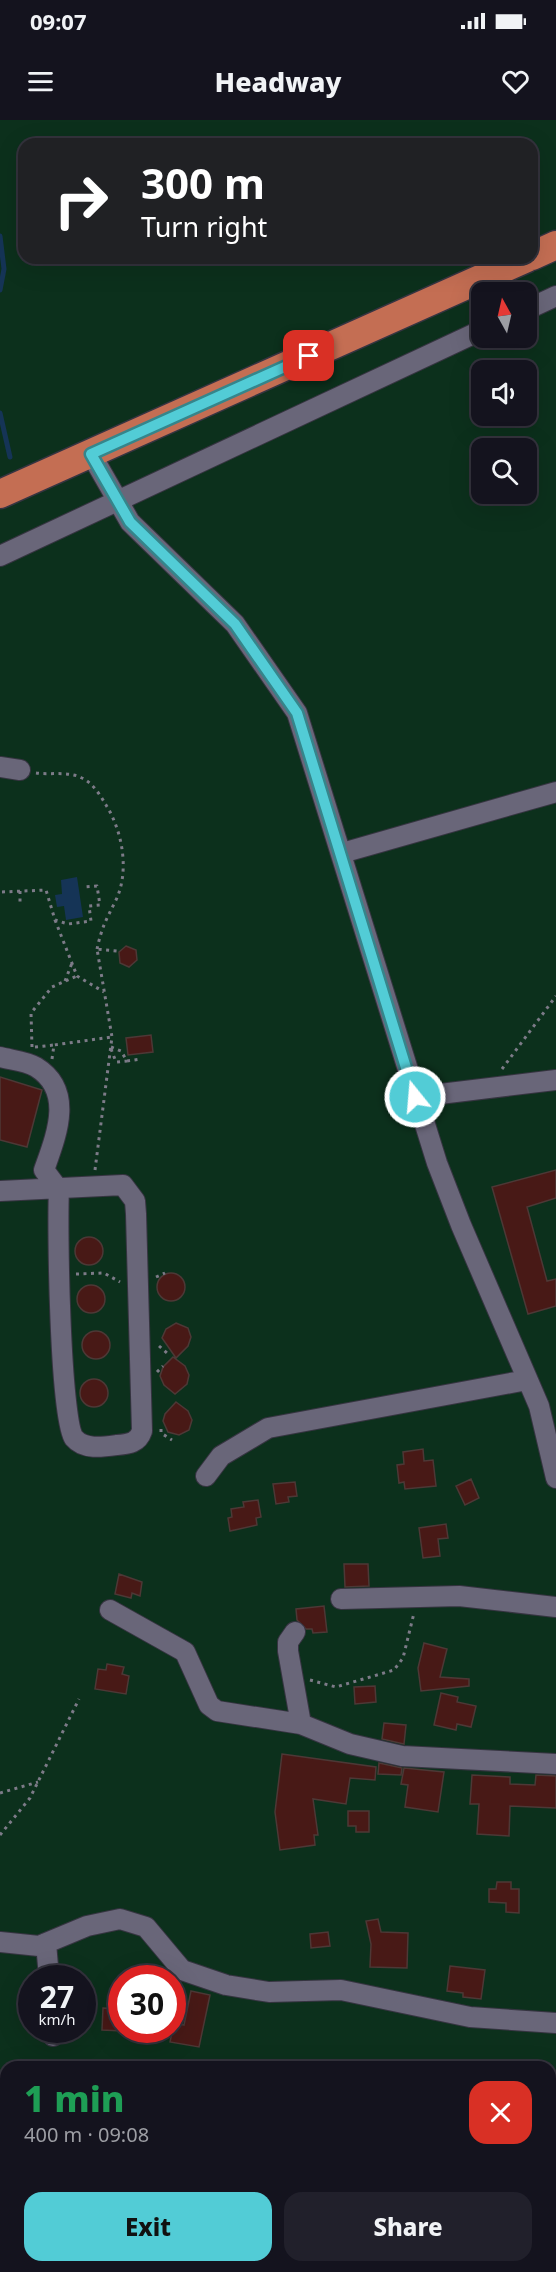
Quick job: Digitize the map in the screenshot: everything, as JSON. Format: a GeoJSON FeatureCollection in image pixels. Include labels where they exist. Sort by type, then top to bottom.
{"type":"FeatureCollection","features":[{"type":"Feature","properties":{"kind":"highway"},"geometry":{"type":"LineString","coordinates":[[538,253],[556,245]]}},
{"type":"Feature","properties":{"kind":"highway"},"geometry":{"type":"LineString","coordinates":[[0,494],[514,264]]}},
{"type":"Feature","properties":{"kind":"street"},"geometry":{"type":"LineString","coordinates":[[537,305],[556,296]]}},
{"type":"Feature","properties":{"kind":"street"},"geometry":{"type":"LineString","coordinates":[[0,556],[471,335]]}},
{"type":"Feature","properties":{"kind":"street"},"geometry":{"type":"LineString","coordinates":[[91,454],[130,522],[235,624],[297,713],[342,853],[415,1097],[461,1225],[539,1406],[556,1478]]}},
{"type":"Feature","properties":{"kind":"street"},"geometry":{"type":"LineString","coordinates":[[0,767],[20,770]]}},
{"type":"Feature","properties":{"kind":"street"},"geometry":{"type":"LineString","coordinates":[[342,853],[556,792]]}},
{"type":"Feature","properties":{"kind":"street"},"geometry":{"type":"LineString","coordinates":[[0,1057],[35,1066],[50,1078],[61,1112],[44,1170],[59,1190],[67,1416],[74,1437],[81,1444],[93,1447],[133,1443],[140,1438],[142,1431],[135,1201],[123,1185],[59,1190],[0,1191]]}},
{"type":"Feature","properties":{"kind":"street"},"geometry":{"type":"LineString","coordinates":[[415,1097],[556,1080]]}},
{"type":"Feature","properties":{"kind":"street"},"geometry":{"type":"LineString","coordinates":[[206,1476],[221,1456],[268,1428],[527,1380]]}},
{"type":"Feature","properties":{"kind":"street"},"geometry":{"type":"LineString","coordinates":[[341,1599],[459,1596],[556,1606]]}},
{"type":"Feature","properties":{"kind":"street"},"geometry":{"type":"LineString","coordinates":[[110,1610],[185,1652],[214,1710],[301,1724],[350,1744],[402,1756],[457,1761],[556,1764]]}},
{"type":"Feature","properties":{"kind":"street"},"geometry":{"type":"LineString","coordinates":[[294,1632],[288,1642],[291,1674],[301,1724]]}},
{"type":"Feature","properties":{"kind":"street"},"geometry":{"type":"LineString","coordinates":[[0,1942],[33,1947],[87,1926],[120,1919],[146,1927],[182,1970],[217,1983],[269,1992],[341,1990],[470,2017],[556,2023]]}},
{"type":"Feature","properties":{"kind":"street"},"geometry":{"type":"LineString","coordinates":[[46,1943],[48,1965]]}},
{"type":"Feature","properties":{"kind":"path"},"geometry":{"type":"LineString","coordinates":[[20,770],[83,778],[92,785],[115,819],[122,852],[122,876],[116,902],[103,922],[96,949],[112,1037],[92,1187]]}},
{"type":"Feature","properties":{"kind":"path"},"geometry":{"type":"LineString","coordinates":[[55,920],[68,924],[91,921],[89,906],[100,905],[97,886],[85,887]]}},
{"type":"Feature","properties":{"kind":"path"},"geometry":{"type":"LineString","coordinates":[[2,892],[46,890],[77,976],[104,992]]}},
{"type":"Feature","properties":{"kind":"path"},"geometry":{"type":"LineString","coordinates":[[20,891],[20,903]]}},
{"type":"Feature","properties":{"kind":"path"},"geometry":{"type":"LineString","coordinates":[[96,949],[117,951]]}},
{"type":"Feature","properties":{"kind":"path"},"geometry":{"type":"LineString","coordinates":[[65,981],[72,963]]}},
{"type":"Feature","properties":{"kind":"path"},"geometry":{"type":"LineString","coordinates":[[32,1047],[31,1013],[52,987],[77,976]]}},
{"type":"Feature","properties":{"kind":"path"},"geometry":{"type":"LineString","coordinates":[[486,1089],[533,1030],[556,996]]}},
{"type":"Feature","properties":{"kind":"path"},"geometry":{"type":"LineString","coordinates":[[50,1078],[54,1045],[112,1037]]}},
{"type":"Feature","properties":{"kind":"path"},"geometry":{"type":"LineString","coordinates":[[111,1047],[116,1062],[141,1059]]}},
{"type":"Feature","properties":{"kind":"path"},"geometry":{"type":"LineString","coordinates":[[111,1047],[121,1051],[128,1061]]}},
{"type":"Feature","properties":{"kind":"path"},"geometry":{"type":"LineString","coordinates":[[76,1274],[104,1273],[114,1276],[126,1289],[136,1289]]}},
{"type":"Feature","properties":{"kind":"path"},"geometry":{"type":"LineString","coordinates":[[158,1341],[159,1349],[168,1354]]}},
{"type":"Feature","properties":{"kind":"path"},"geometry":{"type":"LineString","coordinates":[[160,1421],[162,1433],[172,1440]]}},
{"type":"Feature","properties":{"kind":"path"},"geometry":{"type":"LineString","coordinates":[[291,1674],[336,1687],[394,1670],[404,1658],[409,1644],[416,1597]]}},
{"type":"Feature","properties":{"kind":"path"},"geometry":{"type":"LineString","coordinates":[[0,1835],[22,1810],[79,1699]]}},
{"type":"Feature","properties":{"kind":"path"},"geometry":{"type":"LineString","coordinates":[[0,1793],[38,1782]]}},
{"type":"Feature","properties":{"kind":"green space"},"geometry":{"type":"Polygon","coordinates":[[[0,120],[556,120],[556,2061],[0,2061],[0,120]]]}},
{"type":"Feature","properties":{"kind":"water"},"geometry":{"type":"Polygon","coordinates":[[[77,877],[83,917],[66,920],[64,906],[57,907],[55,895],[62,894],[61,880],[77,877]]]}},
{"type":"Feature","properties":{"kind":"building"},"geometry":{"type":"Polygon","coordinates":[[[126,946],[136,950],[137,960],[129,967],[120,963],[119,952],[126,946]]]}},
{"type":"Feature","properties":{"kind":"building"},"geometry":{"type":"Polygon","coordinates":[[[151,1035],[153,1052],[128,1055],[126,1038],[151,1035]]]}},
{"type":"Feature","properties":{"kind":"building"},"geometry":{"type":"Polygon","coordinates":[[[0,1077],[42,1090],[27,1147],[0,1140],[0,1077]]]}},
{"type":"Feature","properties":{"kind":"building"},"geometry":{"type":"Polygon","coordinates":[[[556,1170],[556,1198],[527,1207],[547,1281],[556,1279],[556,1306],[528,1314],[492,1187],[556,1170]]]}},
{"type":"Feature","properties":{"kind":"building"},"geometry":{"type":"Polygon","coordinates":[[[89,1237],[99,1241],[103,1251],[99,1261],[89,1265],[79,1261],[75,1251],[79,1241],[89,1237]]]}},
{"type":"Feature","properties":{"kind":"building"},"geometry":{"type":"Polygon","coordinates":[[[171,1273],[181,1277],[185,1287],[181,1297],[171,1301],[161,1297],[157,1287],[161,1277],[171,1273]]]}},
{"type":"Feature","properties":{"kind":"building"},"geometry":{"type":"Polygon","coordinates":[[[91,1285],[101,1289],[105,1299],[101,1309],[91,1313],[81,1309],[77,1299],[81,1289],[91,1285]]]}},
{"type":"Feature","properties":{"kind":"building"},"geometry":{"type":"Polygon","coordinates":[[[176,1323],[188,1328],[191,1337],[188,1346],[176,1358],[162,1338],[166,1329],[176,1323]]]}},
{"type":"Feature","properties":{"kind":"building"},"geometry":{"type":"Polygon","coordinates":[[[96,1331],[106,1335],[110,1345],[106,1355],[96,1359],[86,1355],[82,1345],[86,1335],[96,1331]]]}},
{"type":"Feature","properties":{"kind":"building"},"geometry":{"type":"Polygon","coordinates":[[[173,1357],[185,1366],[189,1375],[187,1384],[175,1394],[164,1385],[160,1376],[163,1367],[173,1357]]]}},
{"type":"Feature","properties":{"kind":"building"},"geometry":{"type":"Polygon","coordinates":[[[94,1379],[104,1383],[108,1393],[104,1403],[94,1407],[84,1403],[80,1393],[84,1383],[94,1379]]]}},
{"type":"Feature","properties":{"kind":"building"},"geometry":{"type":"Polygon","coordinates":[[[176,1402],[188,1411],[192,1420],[189,1430],[179,1435],[168,1432],[163,1421],[165,1414],[176,1402]]]}},
{"type":"Feature","properties":{"kind":"building"},"geometry":{"type":"Polygon","coordinates":[[[423,1449],[424,1461],[433,1460],[436,1486],[405,1489],[404,1482],[399,1483],[397,1465],[404,1464],[403,1452],[423,1449]]]}},
{"type":"Feature","properties":{"kind":"building"},"geometry":{"type":"Polygon","coordinates":[[[471,1479],[479,1498],[465,1505],[456,1486],[471,1479]]]}},
{"type":"Feature","properties":{"kind":"building"},"geometry":{"type":"Polygon","coordinates":[[[295,1482],[297,1496],[288,1497],[289,1502],[276,1504],[273,1484],[295,1482]]]}},
{"type":"Feature","properties":{"kind":"building"},"geometry":{"type":"Polygon","coordinates":[[[258,1500],[261,1517],[256,1518],[257,1525],[230,1531],[228,1518],[232,1517],[231,1509],[244,1507],[243,1502],[258,1500]]]}},
{"type":"Feature","properties":{"kind":"building"},"geometry":{"type":"Polygon","coordinates":[[[446,1524],[448,1538],[438,1539],[440,1556],[423,1558],[419,1528],[446,1524]]]}},
{"type":"Feature","properties":{"kind":"building"},"geometry":{"type":"Polygon","coordinates":[[[344,1564],[368,1564],[369,1586],[345,1587],[344,1564]]]}},
{"type":"Feature","properties":{"kind":"building"},"geometry":{"type":"Polygon","coordinates":[[[119,1574],[142,1582],[140,1596],[132,1593],[131,1598],[115,1594],[119,1574]]]}},
{"type":"Feature","properties":{"kind":"building"},"geometry":{"type":"Polygon","coordinates":[[[324,1606],[327,1632],[313,1633],[312,1629],[306,1629],[297,1620],[296,1609],[324,1606]]]}},
{"type":"Feature","properties":{"kind":"building"},"geometry":{"type":"Polygon","coordinates":[[[424,1643],[447,1649],[440,1677],[469,1679],[469,1686],[421,1691],[418,1668],[424,1643]]]}},
{"type":"Feature","properties":{"kind":"building"},"geometry":{"type":"Polygon","coordinates":[[[107,1664],[124,1667],[122,1674],[129,1676],[126,1694],[95,1689],[98,1669],[106,1670],[107,1664]]]}},
{"type":"Feature","properties":{"kind":"building"},"geometry":{"type":"Polygon","coordinates":[[[375,1686],[376,1702],[355,1704],[354,1687],[375,1686]]]}},
{"type":"Feature","properties":{"kind":"building"},"geometry":{"type":"Polygon","coordinates":[[[441,1693],[458,1697],[457,1702],[476,1706],[471,1727],[457,1724],[456,1730],[434,1725],[441,1693]]]}},
{"type":"Feature","properties":{"kind":"building"},"geometry":{"type":"Polygon","coordinates":[[[384,1723],[406,1725],[404,1744],[382,1739],[384,1723]]]}},
{"type":"Feature","properties":{"kind":"building"},"geometry":{"type":"Polygon","coordinates":[[[282,1754],[376,1767],[375,1780],[350,1778],[346,1804],[313,1799],[318,1835],[314,1835],[315,1845],[280,1850],[275,1812],[282,1754]]]}},
{"type":"Feature","properties":{"kind":"building"},"geometry":{"type":"Polygon","coordinates":[[[379,1763],[402,1768],[401,1775],[378,1774],[379,1763]]]}},
{"type":"Feature","properties":{"kind":"building"},"geometry":{"type":"Polygon","coordinates":[[[404,1768],[444,1772],[438,1812],[405,1807],[408,1785],[401,1784],[404,1768]]]}},
{"type":"Feature","properties":{"kind":"building"},"geometry":{"type":"Polygon","coordinates":[[[472,1775],[510,1777],[510,1784],[535,1785],[536,1775],[556,1776],[556,1808],[510,1806],[509,1836],[477,1834],[479,1804],[470,1804],[472,1775]]]}},
{"type":"Feature","properties":{"kind":"building"},"geometry":{"type":"Polygon","coordinates":[[[348,1811],[369,1811],[369,1832],[356,1832],[356,1826],[348,1826],[348,1811]]]}},
{"type":"Feature","properties":{"kind":"building"},"geometry":{"type":"Polygon","coordinates":[[[497,1882],[511,1882],[511,1889],[519,1889],[519,1913],[506,1912],[506,1903],[489,1902],[489,1889],[496,1889],[497,1882]]]}},
{"type":"Feature","properties":{"kind":"building"},"geometry":{"type":"Polygon","coordinates":[[[378,1919],[381,1932],[408,1933],[407,1968],[370,1967],[371,1944],[366,1921],[378,1919]]]}},
{"type":"Feature","properties":{"kind":"building"},"geometry":{"type":"Polygon","coordinates":[[[328,1932],[330,1946],[311,1948],[310,1934],[328,1932]]]}},
{"type":"Feature","properties":{"kind":"building"},"geometry":{"type":"Polygon","coordinates":[[[450,1966],[485,1970],[481,1999],[463,1997],[463,1993],[447,1991],[450,1966]]]}},
{"type":"Feature","properties":{"kind":"building"},"geometry":{"type":"Polygon","coordinates":[[[191,1991],[210,1995],[199,2047],[176,2043],[186,2043],[186,2015],[191,1991]]]}},
{"type":"Feature","properties":{"kind":"building"},"geometry":{"type":"Polygon","coordinates":[[[103,2008],[108,2008],[108,2030],[102,2030],[103,2008]]]}},
{"type":"Feature","properties":{"kind":"waterway"},"geometry":{"type":"LineString","coordinates":[[0,236],[4,269],[0,290]]}},
{"type":"Feature","properties":{"kind":"waterway"},"geometry":{"type":"LineString","coordinates":[[0,413],[10,457]]}},
{"type":"Feature","properties":{"kind":"route"},"geometry":{"type":"LineString","coordinates":[[309,356],[91,454],[130,522],[235,624],[297,713],[342,853],[415,1097]]}}]}
